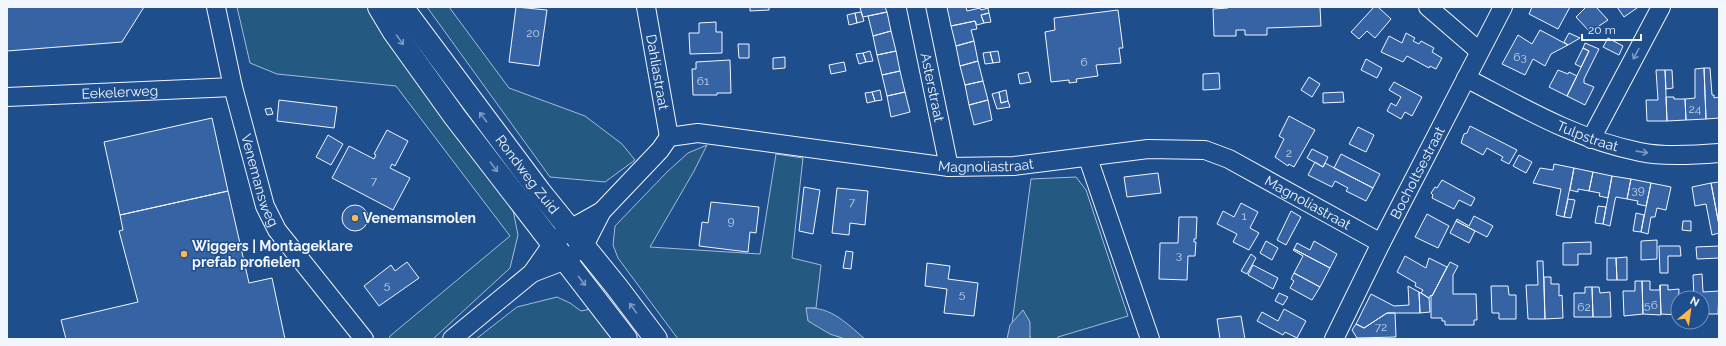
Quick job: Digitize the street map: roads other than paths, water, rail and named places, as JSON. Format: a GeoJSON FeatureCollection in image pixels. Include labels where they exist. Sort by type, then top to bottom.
{"type":"FeatureCollection","features":[{"type":"Feature","properties":{"kind":"main road","name":"Rondweg Zuid"},"geometry":{"type":"LineString","coordinates":[[379,7],[394,32],[455,117],[626,339]]}},
{"type":"Feature","properties":{"kind":"main road","name":"Rondweg Zuid"},"geometry":{"type":"LineString","coordinates":[[402,7],[472,103],[656,339]]}},
{"type":"Feature","properties":{"kind":"street","name":"Venemansweg"},"geometry":{"type":"LineString","coordinates":[[216,7],[234,87],[265,206],[274,224],[364,339]]}},
{"type":"Feature","properties":{"kind":"street","name":"Dahliastraat"},"geometry":{"type":"LineString","coordinates":[[646,7],[669,137]]}},
{"type":"Feature","properties":{"kind":"street","name":"Asterstraat"},"geometry":{"type":"LineString","coordinates":[[916,7],[949,167]]}},
{"type":"Feature","properties":{"kind":"street"},"geometry":{"type":"LineString","coordinates":[[1428,7],[1479,52]]}},
{"type":"Feature","properties":{"kind":"street","name":"Bocholtsestraat"},"geometry":{"type":"LineString","coordinates":[[1334,339],[1381,243],[1503,7]]}},
{"type":"Feature","properties":{"kind":"street"},"geometry":{"type":"LineString","coordinates":[[1591,139],[1661,7]]}},
{"type":"Feature","properties":{"kind":"street","name":"Tulpstraat"},"geometry":{"type":"LineString","coordinates":[[1466,78],[1562,128],[1591,139],[1641,152],[1694,155],[1719,152]]}},
{"type":"Feature","properties":{"kind":"street","name":"Eekelerweg"},"geometry":{"type":"LineString","coordinates":[[7,96],[234,87]]}},
{"type":"Feature","properties":{"kind":"street","name":"Magnoliastraat"},"geometry":{"type":"LineString","coordinates":[[669,137],[698,133],[949,167],[1014,166],[1088,158],[1148,149],[1205,150],[1229,159],[1381,243]]}},
{"type":"Feature","properties":{"kind":"street"},"geometry":{"type":"LineString","coordinates":[[532,273],[566,260],[584,246],[602,211],[660,150],[669,137]]}},
{"type":"Feature","properties":{"kind":"street"},"geometry":{"type":"LineString","coordinates":[[1088,158],[1150,339]]}},
{"type":"Feature","properties":{"kind":"street"},"geometry":{"type":"LineString","coordinates":[[452,339],[532,273],[552,243],[570,229],[602,211]]}},
{"type":"Feature","properties":{"kind":"place","name":"Venemansmolen"},"geometry":{"type":"Point","coordinates":[355,218]}},
{"type":"Feature","properties":{"kind":"place","name":"Wiggers | Montageklare prefab profielen"},"geometry":{"type":"Point","coordinates":[184,254]}}]}
